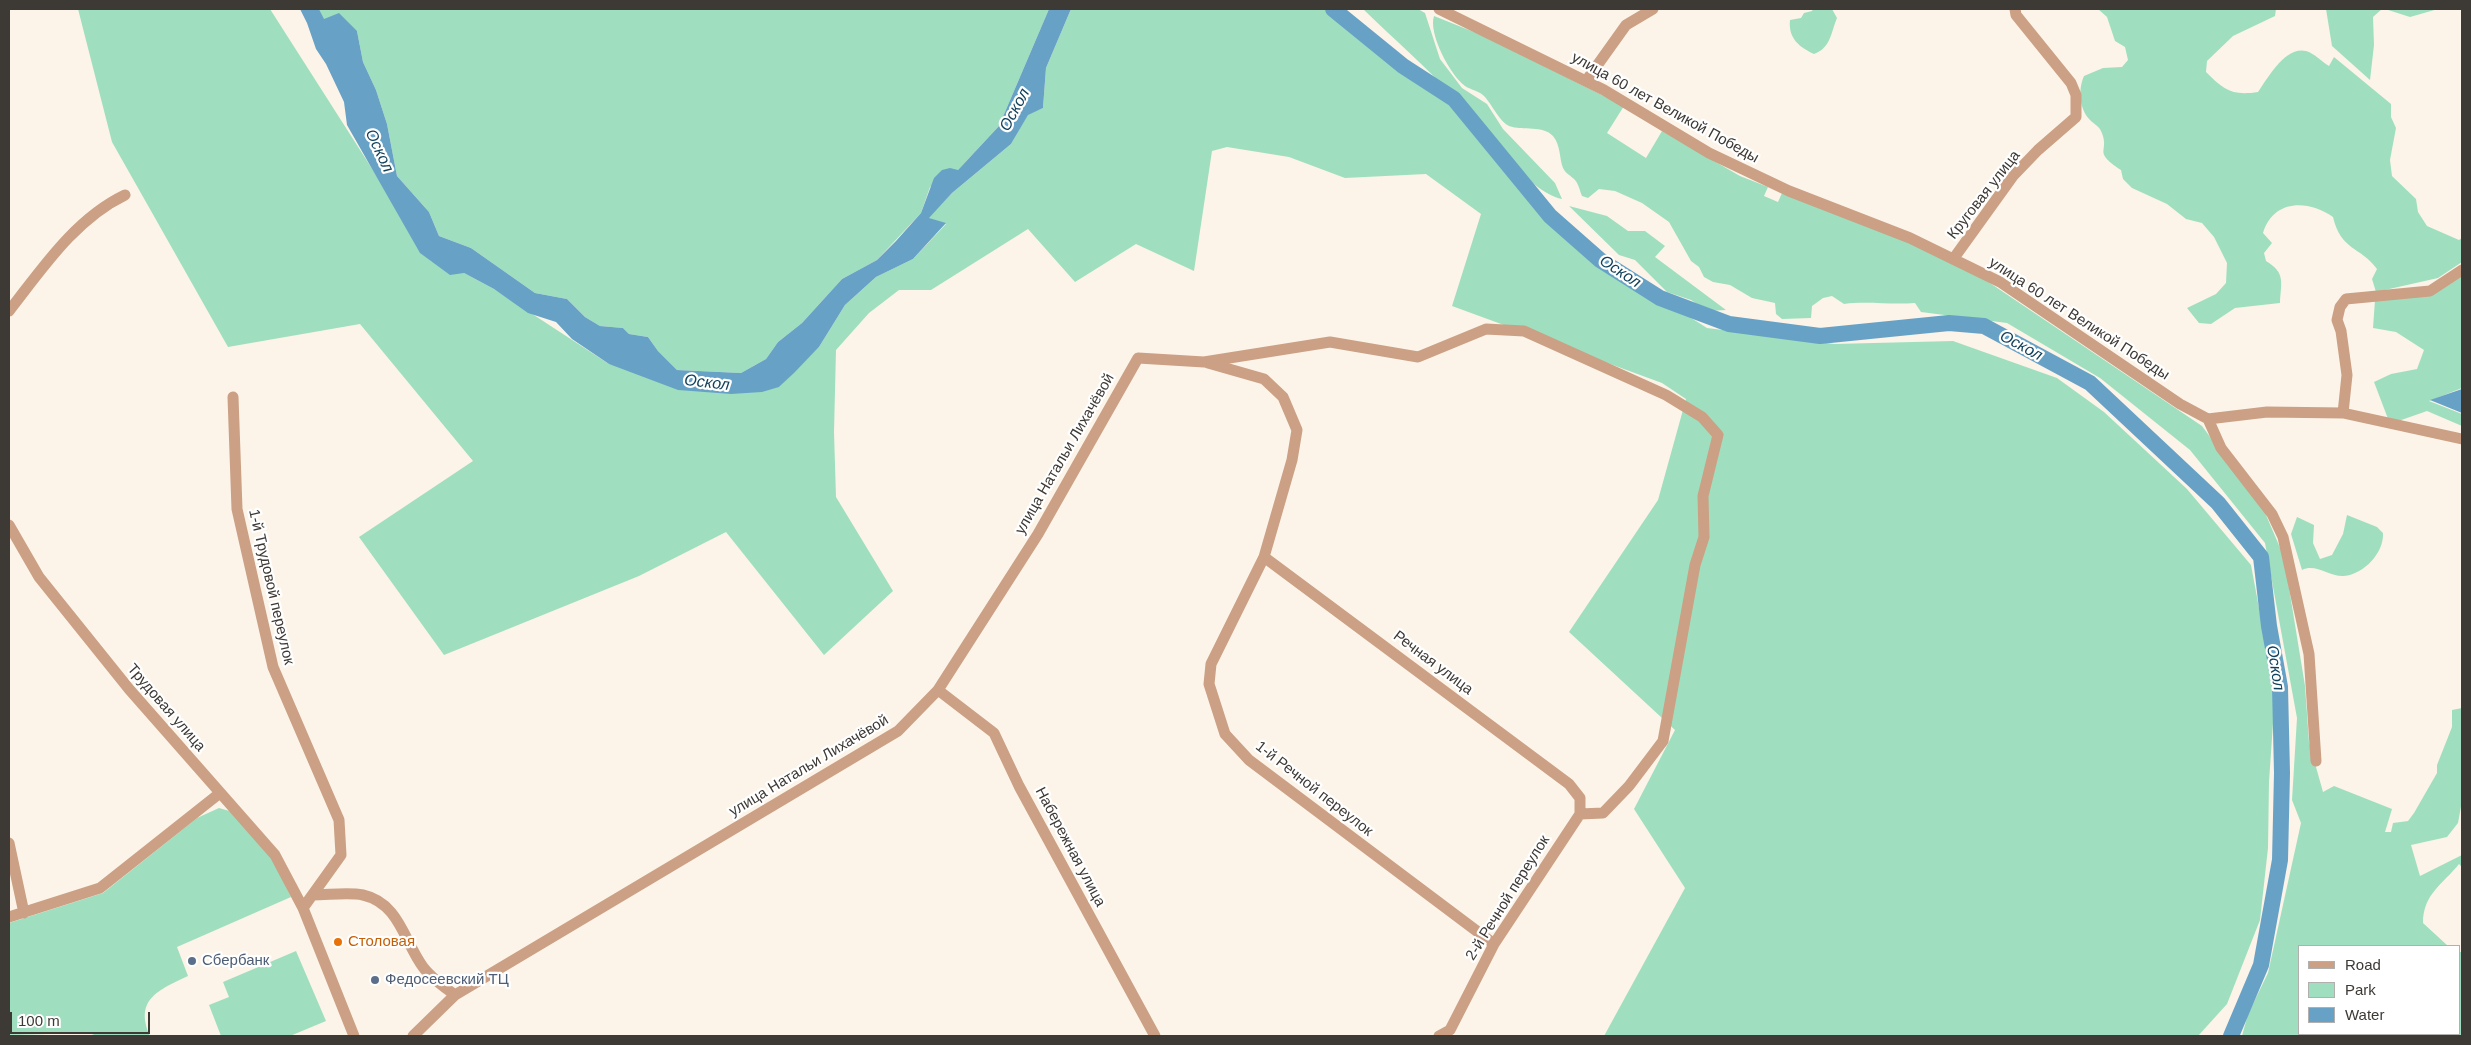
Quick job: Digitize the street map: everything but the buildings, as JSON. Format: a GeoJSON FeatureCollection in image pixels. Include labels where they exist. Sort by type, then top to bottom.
{"type":"FeatureCollection","features":[{"type":"Feature","properties":{"kind":"street","name":"улица 60 лет Великой Победы"},"geometry":{"type":"LineString","coordinates":[[1439,9],[1586,81],[1710,153],[1789,191],[1910,238],[2000,282],[2180,404],[2208,419]]}},
{"type":"Feature","properties":{"kind":"street"},"geometry":{"type":"LineString","coordinates":[[1586,81],[1626,25],[1653,9]]}},
{"type":"Feature","properties":{"kind":"street","name":"Круговая улица"},"geometry":{"type":"LineString","coordinates":[[1954,258],[2014,176],[2038,150],[2076,116],[2076,95],[2071,83],[2016,15],[2015,9]]}},
{"type":"Feature","properties":{"kind":"street"},"geometry":{"type":"LineString","coordinates":[[9,311],[60,246],[100,209],[125,195]]}},
{"type":"Feature","properties":{"kind":"street"},"geometry":{"type":"LineString","coordinates":[[2343,413],[2347,375],[2341,331],[2337,320],[2340,307],[2346,299],[2430,291],[2462,270]]}},
{"type":"Feature","properties":{"kind":"street"},"geometry":{"type":"LineString","coordinates":[[1204,362],[1330,342],[1418,357],[1486,329],[1524,331],[1666,396],[1702,417],[1718,435],[1704,496],[1704,537],[1695,565],[1663,741],[1630,786],[1603,812],[1580,814]]}},
{"type":"Feature","properties":{"kind":"street","name":"улица Натальи Лихачёвой"},"geometry":{"type":"LineString","coordinates":[[413,1036],[455,995],[898,731],[938,690],[1038,534],[1138,358],[1204,362]]}},
{"type":"Feature","properties":{"kind":"street","name":"1-й Речной переулок"},"geometry":{"type":"LineString","coordinates":[[1204,362],[1264,379],[1283,397],[1297,430],[1292,460],[1264,557],[1210,664],[1208,684],[1225,734],[1249,760],[1494,944]]}},
{"type":"Feature","properties":{"kind":"street","name":"1-й Трудовой переулок"},"geometry":{"type":"LineString","coordinates":[[233,397],[237,510],[273,667],[339,820],[341,855],[303,908]]}},
{"type":"Feature","properties":{"kind":"street"},"geometry":{"type":"LineString","coordinates":[[2316,761],[2309,654],[2283,537],[2272,514],[2221,448],[2208,419],[2267,412],[2343,413],[2462,439]]}},
{"type":"Feature","properties":{"kind":"street","name":"Трудовая улица"},"geometry":{"type":"LineString","coordinates":[[9,526],[39,577],[129,689],[275,855],[303,908],[354,1036]]}},
{"type":"Feature","properties":{"kind":"street","name":"Речная улица"},"geometry":{"type":"LineString","coordinates":[[1264,557],[1570,784],[1580,798],[1580,814]]}},
{"type":"Feature","properties":{"kind":"street","name":"Набережная улица"},"geometry":{"type":"LineString","coordinates":[[938,690],[994,733],[1019,786],[1155,1036]]}},
{"type":"Feature","properties":{"kind":"street"},"geometry":{"type":"LineString","coordinates":[[9,917],[100,888],[220,793]]}},
{"type":"Feature","properties":{"kind":"street","name":"2-й Речной переулок"},"geometry":{"type":"LineString","coordinates":[[1439,1036],[1450,1030],[1494,944],[1580,814]]}},
{"type":"Feature","properties":{"kind":"street"},"geometry":{"type":"LineString","coordinates":[[9,843],[24,913]]}},
{"type":"Feature","properties":{"kind":"street"},"geometry":{"type":"LineString","coordinates":[[313,895],[363,895],[383,903],[397,918],[424,968],[437,982],[455,995]]}},
{"type":"Feature","properties":{"kind":"green space"},"geometry":{"type":"Polygon","coordinates":[[[78,9],[270,9],[431,261],[464,273],[494,289],[609,364],[779,387],[819,347],[845,305],[876,277],[913,259],[946,224],[928,218],[952,193],[1011,144],[1028,114],[1043,108],[1046,68],[1071,9],[1333,9],[1403,66],[1454,99],[1550,216],[1600,260],[1707,328],[1834,344],[1953,341],[2057,378],[2104,412],[2187,489],[2251,565],[2275,694],[2269,782],[2268,848],[2260,920],[2227,1004],[2198,1036],[1604,1036],[1685,888],[1634,809],[1675,730],[1569,632],[1658,500],[1686,399],[1662,383],[1452,306],[1481,214],[1426,174],[1345,178],[1289,157],[1227,147],[1212,151],[1194,271],[1136,244],[1075,282],[1028,229],[931,290],[899,290],[869,313],[836,350],[834,432],[836,497],[893,591],[824,655],[726,532],[639,576],[444,655],[359,537],[473,461],[360,324],[228,347],[112,142],[78,9]]]}},
{"type":"Feature","properties":{"kind":"green space"},"geometry":{"type":"Polygon","coordinates":[[[319,9],[1049,9],[999,126],[958,170],[930,187],[921,213],[877,260],[842,279],[802,323],[778,342],[766,359],[741,373],[677,370],[658,351],[648,337],[629,334],[623,328],[600,326],[585,317],[567,299],[535,293],[471,248],[439,236],[429,212],[397,176],[387,124],[376,90],[363,62],[357,31],[323,19],[319,9]]]}},
{"type":"Feature","properties":{"kind":"green space"},"geometry":{"type":"Polygon","coordinates":[[[1363,9],[1418,9],[1425,13],[1440,59],[1462,88],[1487,104],[1503,129],[1555,183],[1562,199],[1548,194],[1520,171],[1446,88],[1363,9]]]}},
{"type":"Feature","properties":{"kind":"green space"},"geometry":{"type":"Polygon","coordinates":[[[1813,9],[1832,9],[1837,18],[1827,44],[1814,54],[1799,45],[1793,37],[1790,26],[1790,20],[1801,18],[1804,13],[1813,9]]]}},
{"type":"Feature","properties":{"kind":"green space"},"geometry":{"type":"Polygon","coordinates":[[[2098,9],[2276,9],[2275,16],[2233,36],[2207,61],[2206,72],[2229,90],[2241,93],[2258,92],[2278,64],[2291,53],[2306,51],[2329,66],[2334,57],[2391,104],[2391,117],[2396,128],[2390,160],[2392,176],[2416,199],[2418,212],[2427,226],[2459,240],[2462,238],[2462,262],[2438,278],[2376,292],[2372,279],[2377,269],[2346,242],[2336,228],[2333,217],[2312,207],[2292,206],[2274,214],[2263,233],[2272,243],[2264,253],[2266,261],[2277,270],[2281,279],[2280,303],[2235,308],[2211,324],[2199,323],[2187,308],[2216,294],[2226,283],[2227,263],[2214,237],[2202,223],[2186,219],[2167,204],[2132,188],[2123,179],[2121,170],[2104,155],[2104,138],[2101,131],[2086,115],[2082,105],[2080,93],[2082,81],[2084,76],[2103,68],[2122,67],[2128,60],[2125,47],[2115,41],[2107,17],[2098,9]]]}},
{"type":"Feature","properties":{"kind":"green space"},"geometry":{"type":"Polygon","coordinates":[[[2326,9],[2382,9],[2373,17],[2374,45],[2370,80],[2332,46],[2326,9]]]}},
{"type":"Feature","properties":{"kind":"green space"},"geometry":{"type":"Polygon","coordinates":[[[2385,9],[2438,9],[2410,17],[2385,9]]]}},
{"type":"Feature","properties":{"kind":"green space"},"geometry":{"type":"Polygon","coordinates":[[[1434,16],[1479,34],[1624,106],[1607,133],[1646,158],[1662,131],[1740,176],[1768,187],[1764,196],[1778,202],[1782,193],[1923,248],[1981,277],[2202,426],[2263,508],[2284,557],[2305,686],[2309,742],[2323,792],[2334,786],[2392,809],[2385,832],[2391,832],[2393,823],[2408,821],[2437,773],[2437,765],[2452,727],[2452,710],[2462,708],[2462,801],[2458,823],[2447,837],[2411,845],[2420,876],[2462,855],[2462,867],[2459,864],[2435,890],[2426,904],[2424,913],[2423,923],[2447,945],[2298,945],[2298,1035],[2461,1035],[2462,952],[2462,1036],[2242,1036],[2248,1014],[2268,973],[2301,823],[2292,800],[2297,718],[2265,543],[2190,450],[2100,378],[2007,323],[1921,312],[1915,303],[1844,304],[1832,296],[1823,298],[1812,306],[1811,318],[1782,319],[1776,314],[1775,303],[1752,298],[1730,285],[1713,282],[1704,277],[1699,267],[1691,261],[1669,222],[1642,203],[1615,191],[1599,189],[1588,198],[1582,196],[1577,182],[1563,168],[1553,136],[1544,130],[1509,126],[1499,117],[1483,95],[1459,81],[1447,64],[1437,43],[1433,23],[1434,16]]]}},
{"type":"Feature","properties":{"kind":"green space"},"geometry":{"type":"Polygon","coordinates":[[[1569,206],[1607,216],[1628,231],[1645,231],[1665,246],[1655,257],[1726,310],[1708,311],[1691,300],[1667,292],[1635,260],[1619,255],[1569,206]]]}},
{"type":"Feature","properties":{"kind":"green space"},"geometry":{"type":"Polygon","coordinates":[[[2462,276],[2462,388],[2429,401],[2462,414],[2462,426],[2427,411],[2390,424],[2374,382],[2391,374],[2417,369],[2424,350],[2396,332],[2373,328],[2375,300],[2431,294],[2462,276]]]}},
{"type":"Feature","properties":{"kind":"green space"},"geometry":{"type":"Polygon","coordinates":[[[2347,515],[2377,527],[2383,533],[2380,548],[2376,555],[2359,571],[2344,576],[2312,568],[2302,570],[2291,534],[2297,517],[2314,525],[2313,543],[2320,559],[2332,555],[2343,534],[2347,515]]]}},
{"type":"Feature","properties":{"kind":"green space"},"geometry":{"type":"Polygon","coordinates":[[[219,808],[233,812],[273,859],[291,897],[177,947],[188,976],[159,991],[147,1004],[145,1013],[150,1036],[97,1036],[89,1033],[9,1035],[9,923],[103,893],[197,818],[219,808]]]}},
{"type":"Feature","properties":{"kind":"green space"},"geometry":{"type":"Polygon","coordinates":[[[296,951],[326,1021],[290,1036],[221,1036],[209,1005],[229,997],[223,982],[296,951]]]}},
{"type":"Feature","properties":{"kind":"water"},"geometry":{"type":"Polygon","coordinates":[[[300,9],[319,9],[324,19],[339,13],[357,31],[363,62],[376,90],[387,124],[397,176],[429,212],[439,236],[471,248],[535,293],[567,299],[585,317],[600,326],[623,328],[629,334],[648,337],[658,351],[677,370],[741,373],[766,359],[778,342],[802,323],[842,279],[877,260],[896,241],[921,213],[934,178],[942,170],[950,168],[958,170],[999,126],[1049,9],[1071,9],[1046,68],[1043,108],[1028,115],[1011,144],[952,193],[929,218],[946,223],[913,259],[876,277],[845,305],[819,347],[779,387],[762,392],[731,394],[678,390],[609,364],[572,339],[556,322],[528,313],[494,289],[464,273],[450,275],[420,253],[347,125],[344,102],[326,64],[316,49],[300,9]]]}},
{"type":"Feature","properties":{"kind":"water"},"geometry":{"type":"Polygon","coordinates":[[[2462,389],[2462,413],[2430,400],[2462,389]]]}},
{"type":"Feature","properties":{"kind":"waterway","name":"Оскол"},"geometry":{"type":"LineString","coordinates":[[1333,9],[1403,66],[1454,99],[1550,216],[1600,260],[1660,298],[1729,324],[1820,336],[1949,323],[1984,326],[2090,383],[2218,503],[2261,557],[2269,626],[2280,687],[2282,773],[2280,860],[2261,965],[2231,1036]]}},
{"type":"Feature","properties":{"kind":"place","name":"Столовая"},"geometry":{"type":"Point","coordinates":[338,942]}},
{"type":"Feature","properties":{"kind":"place","name":"Сбербанк"},"geometry":{"type":"Point","coordinates":[192,961]}},
{"type":"Feature","properties":{"kind":"place","name":"Федосеевский ТЦ"},"geometry":{"type":"Point","coordinates":[375,980]}}]}
